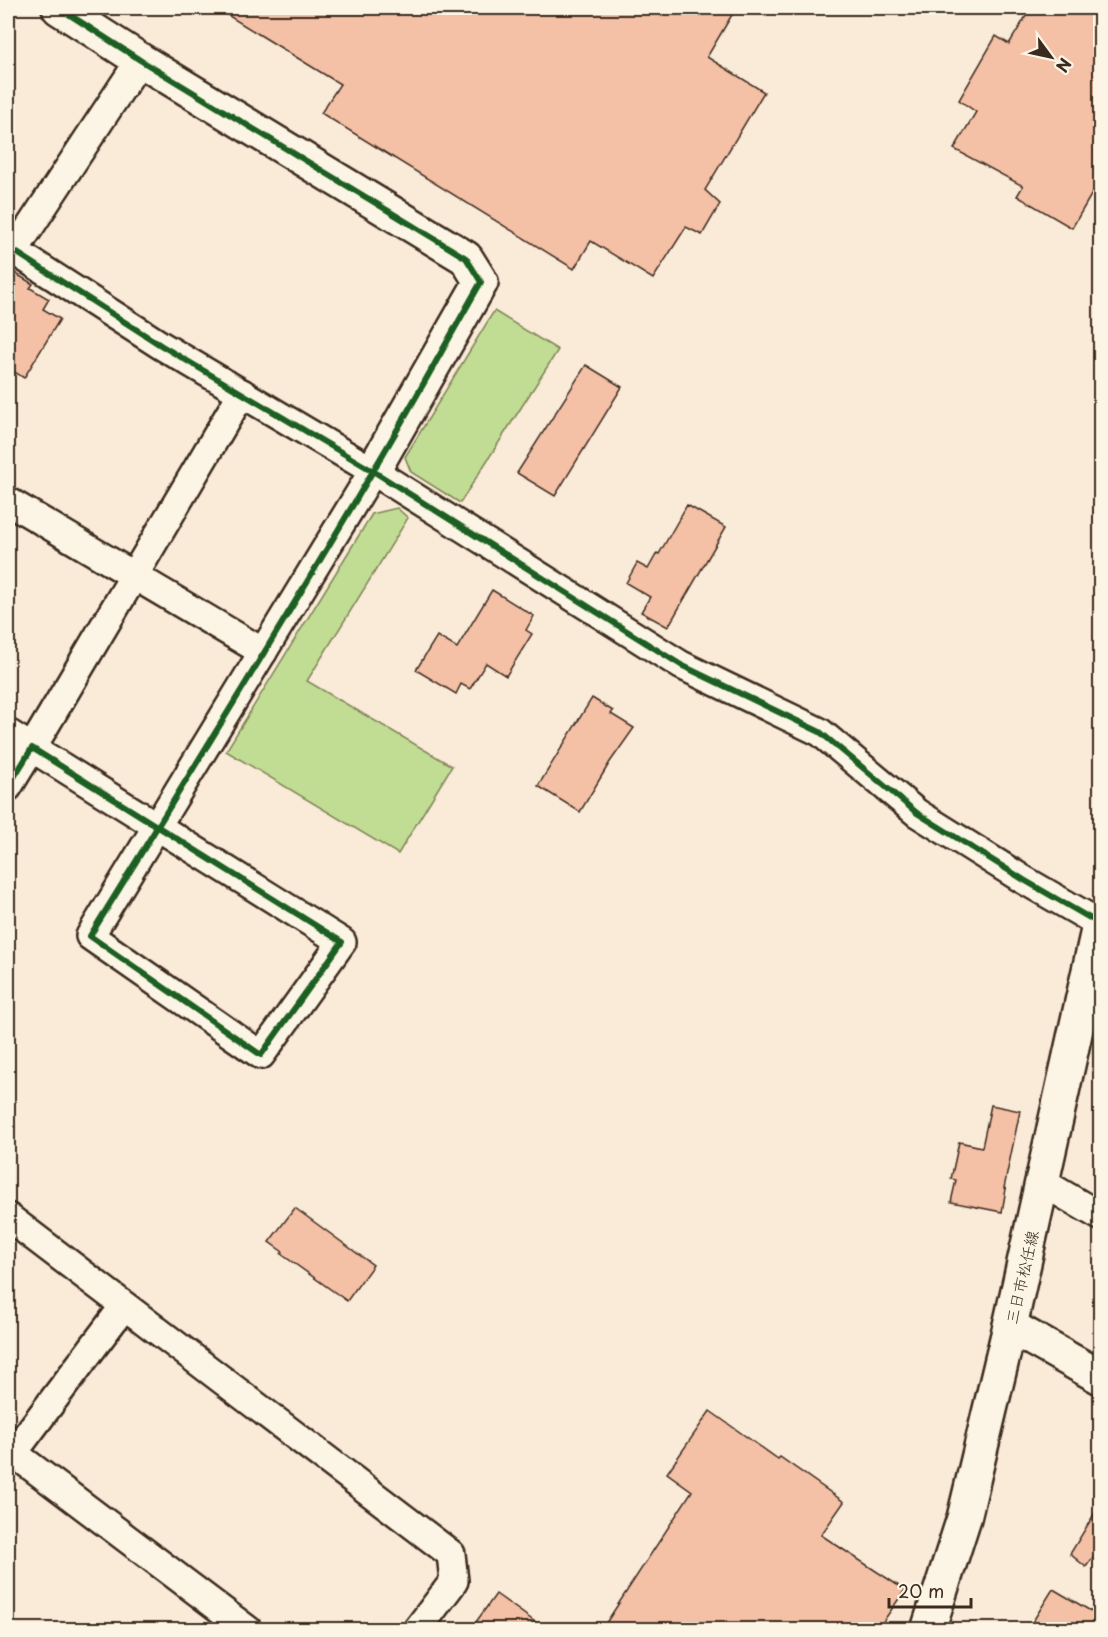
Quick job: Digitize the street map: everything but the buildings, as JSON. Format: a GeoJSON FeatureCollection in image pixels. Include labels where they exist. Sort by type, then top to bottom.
{"type":"FeatureCollection","features":[{"type":"Feature","properties":{"kind":"street"},"geometry":{"type":"LineString","coordinates":[[8,733],[158,826],[342,942],[261,1055],[90,936],[158,826],[373,471],[481,282],[466,258],[140,60],[59,8]]}},
{"type":"Feature","properties":{"kind":"street"},"geometry":{"type":"LineString","coordinates":[[140,60],[11,249],[162,346],[373,471],[681,664],[820,732],[917,813],[1024,880],[1100,923]]}},
{"type":"Feature","properties":{"kind":"street"},"geometry":{"type":"LineString","coordinates":[[8,787],[242,393]]}},
{"type":"Feature","properties":{"kind":"street"},"geometry":{"type":"LineString","coordinates":[[8,501],[263,652]]}},
{"type":"Feature","properties":{"kind":"street","name":"三日市松任線"},"geometry":{"type":"LineString","coordinates":[[928,1629],[964,1518],[1010,1326],[1100,923]]}},
{"type":"Feature","properties":{"kind":"street"},"geometry":{"type":"LineString","coordinates":[[1042,1182],[1101,1216]]}},
{"type":"Feature","properties":{"kind":"street"},"geometry":{"type":"LineString","coordinates":[[8,1217],[451,1554],[454,1581],[417,1629]]}},
{"type":"Feature","properties":{"kind":"street"},"geometry":{"type":"LineString","coordinates":[[124,1306],[9,1454],[248,1629]]}},
{"type":"Feature","properties":{"kind":"street"},"geometry":{"type":"LineString","coordinates":[[1010,1326],[1101,1377]]}},
{"type":"Feature","properties":{"kind":"green space"},"geometry":{"type":"Polygon","coordinates":[[[494,311],[558,350],[460,503],[411,472],[405,457],[494,311]]]}},
{"type":"Feature","properties":{"kind":"green space"},"geometry":{"type":"Polygon","coordinates":[[[397,508],[408,518],[307,681],[452,766],[398,854],[226,751],[372,514],[397,508]]]}},
{"type":"Feature","properties":{"kind":"cycle path"},"geometry":{"type":"LineString","coordinates":[[8,787],[32,748],[342,942],[261,1055],[90,936],[126,878],[161,820],[233,705],[338,530],[481,282],[466,258],[140,60],[59,8]]}},
{"type":"Feature","properties":{"kind":"cycle path"},"geometry":{"type":"LineString","coordinates":[[8,247],[162,346],[373,471],[681,665],[820,732],[917,813],[1100,924]]}}]}
